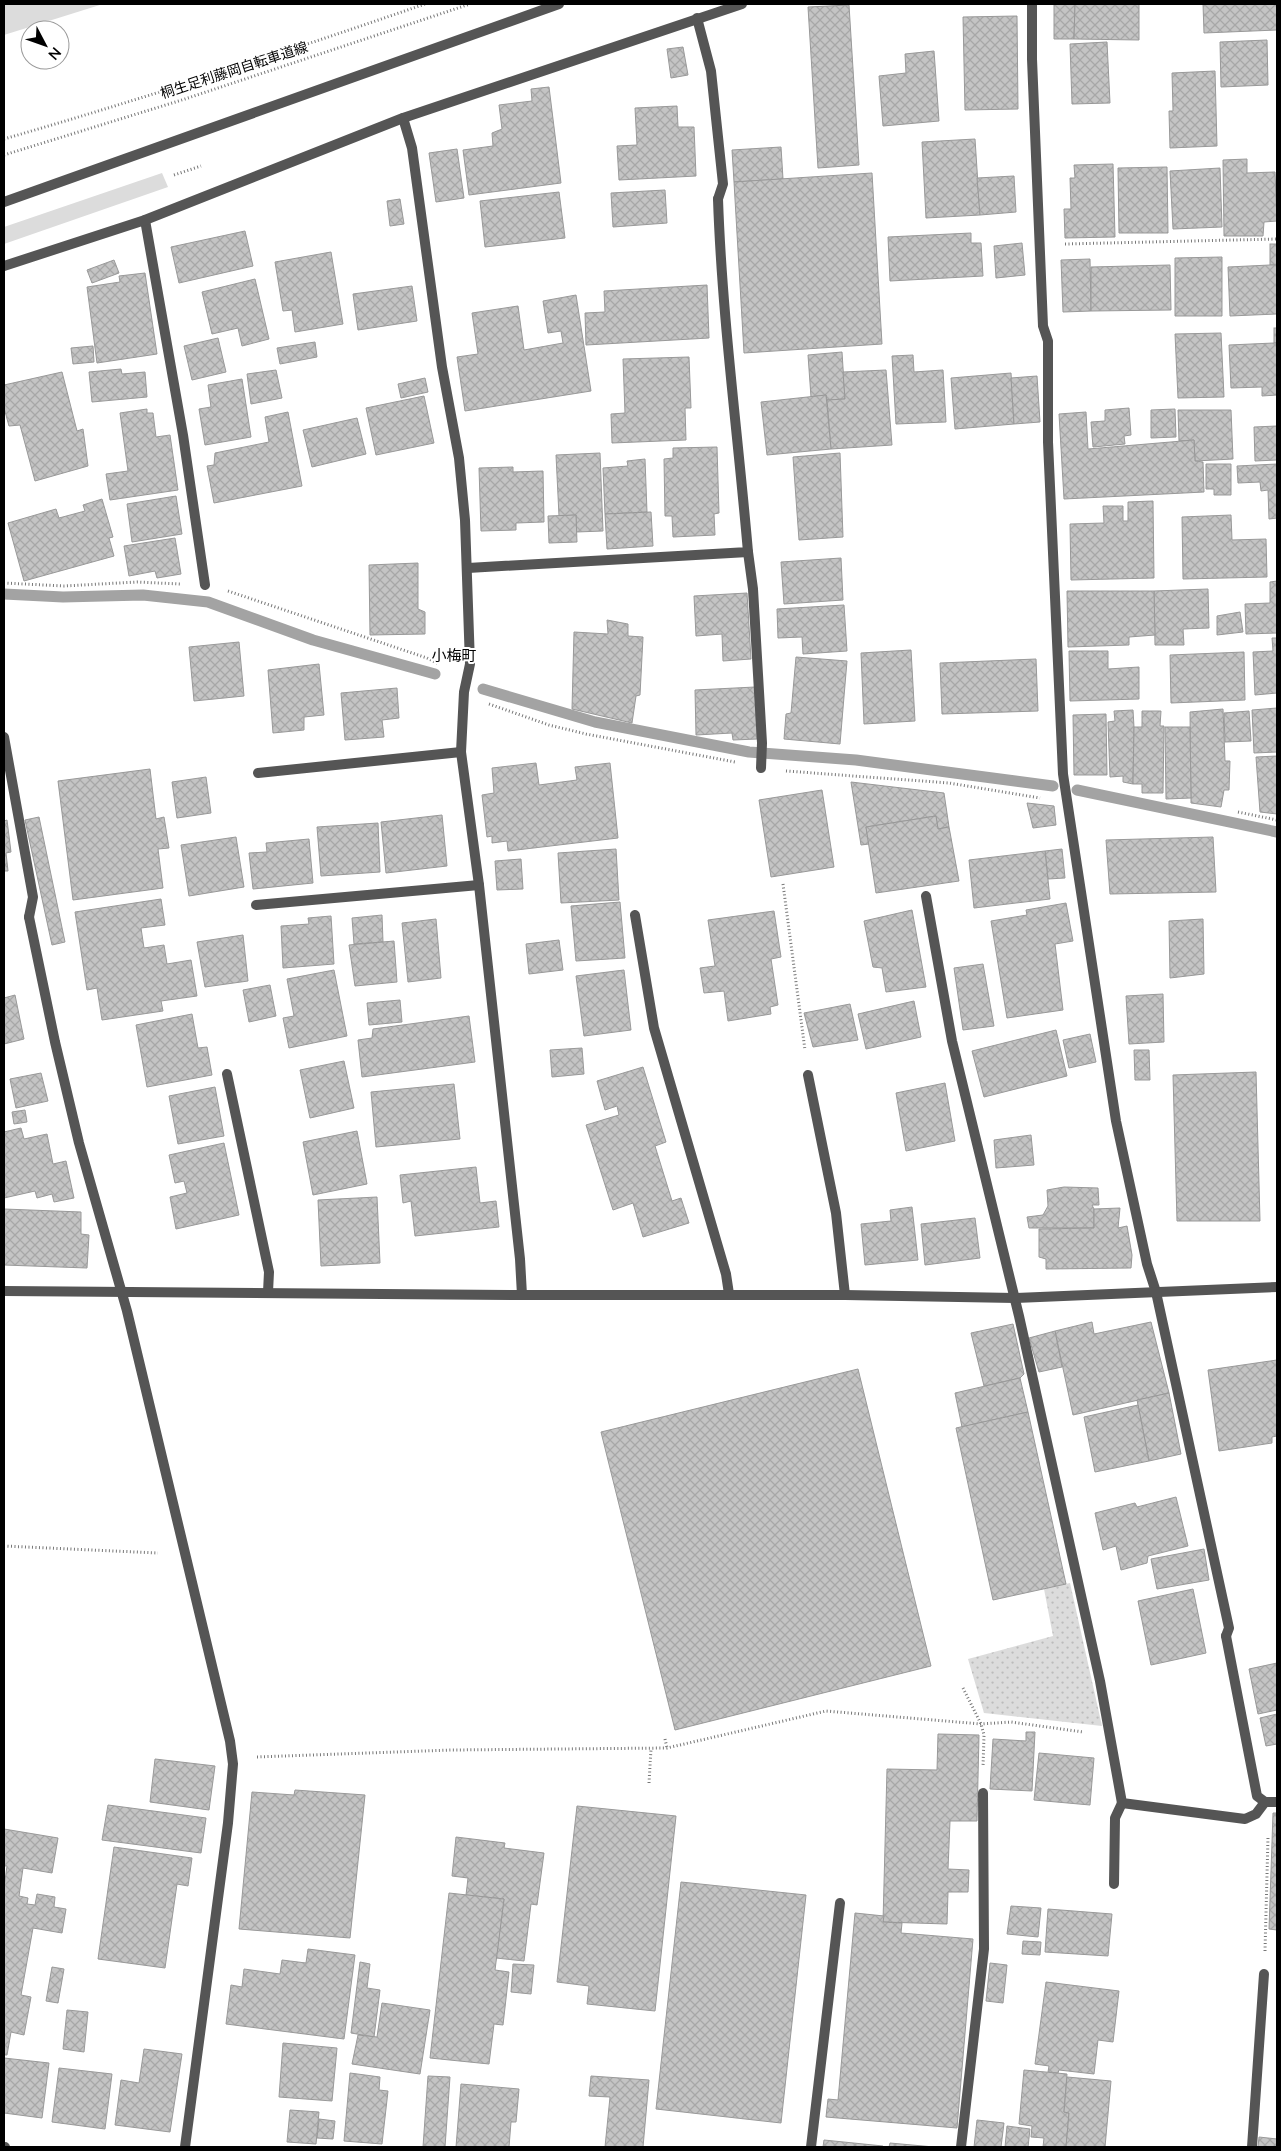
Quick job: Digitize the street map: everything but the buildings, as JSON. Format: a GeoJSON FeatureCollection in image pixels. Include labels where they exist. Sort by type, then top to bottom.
{"type":"FeatureCollection","features":[{"type":"Feature","properties":{"kind":"street"},"geometry":{"type":"LineString","coordinates":[[4,202],[559,4]]}},
{"type":"Feature","properties":{"kind":"street"},"geometry":{"type":"LineString","coordinates":[[4,266],[145,220],[403,118],[742,4]]}},
{"type":"Feature","properties":{"kind":"street"},"geometry":{"type":"LineString","coordinates":[[1032,4],[1032,59],[1042,326],[1048,341],[1048,442],[1063,774],[1116,1121],[1147,1264],[1156,1292],[1229,1628],[1226,1636],[1252,1777],[1257,1796],[1264,1802],[1277,1802]]}},
{"type":"Feature","properties":{"kind":"street"},"geometry":{"type":"LineString","coordinates":[[697,18],[712,81],[723,184],[718,199],[721,286],[737,420],[753,589],[762,743],[760,768]]}},
{"type":"Feature","properties":{"kind":"street"},"geometry":{"type":"LineString","coordinates":[[403,118],[412,148],[442,367],[459,458],[468,568],[470,664],[464,692],[461,752],[479,884],[519,1249],[522,1295]]}},
{"type":"Feature","properties":{"kind":"street"},"geometry":{"type":"LineString","coordinates":[[145,220],[183,435],[205,585]]}},
{"type":"Feature","properties":{"kind":"street"},"geometry":{"type":"LineString","coordinates":[[468,568],[748,552]]}},
{"type":"Feature","properties":{"kind":"street"},"geometry":{"type":"LineString","coordinates":[[4,737],[33,897],[30,917],[55,1042],[75,1124],[127,1311],[232,1758],[228,1823],[185,2147]]}},
{"type":"Feature","properties":{"kind":"street"},"geometry":{"type":"LineString","coordinates":[[258,773],[461,752]]}},
{"type":"Feature","properties":{"kind":"street"},"geometry":{"type":"LineString","coordinates":[[256,905],[479,884]]}},
{"type":"Feature","properties":{"kind":"street"},"geometry":{"type":"LineString","coordinates":[[926,896],[952,1041],[1015,1298],[1111,1738],[1122,1803],[1115,1818],[1114,1884]]}},
{"type":"Feature","properties":{"kind":"street"},"geometry":{"type":"LineString","coordinates":[[634,915],[654,1028],[726,1274],[729,1294]]}},
{"type":"Feature","properties":{"kind":"street"},"geometry":{"type":"LineString","coordinates":[[227,1074],[269,1272],[268,1292]]}},
{"type":"Feature","properties":{"kind":"street"},"geometry":{"type":"LineString","coordinates":[[808,1075],[836,1212],[845,1294]]}},
{"type":"Feature","properties":{"kind":"street"},"geometry":{"type":"LineString","coordinates":[[4,1291],[522,1295],[845,1294],[1015,1298],[1277,1287]]}},
{"type":"Feature","properties":{"kind":"street"},"geometry":{"type":"LineString","coordinates":[[961,2147],[984,1949],[983,1793]]}},
{"type":"Feature","properties":{"kind":"street"},"geometry":{"type":"LineString","coordinates":[[1122,1803],[1245,1819],[1256,1814],[1264,1802]]}},
{"type":"Feature","properties":{"kind":"street"},"geometry":{"type":"LineString","coordinates":[[811,2147],[840,1903]]}},
{"type":"Feature","properties":{"kind":"street"},"geometry":{"type":"LineString","coordinates":[[1252,2147],[1264,1974]]}},
{"type":"Feature","properties":{"kind":"path"},"geometry":{"type":"LineString","coordinates":[[4,139],[111,108],[261,60],[425,4]]}},
{"type":"Feature","properties":{"kind":"path","name":"桐生足利藤岡自転車道線"},"geometry":{"type":"LineString","coordinates":[[4,155],[185,99],[470,4]]}},
{"type":"Feature","properties":{"kind":"path"},"geometry":{"type":"LineString","coordinates":[[174,175],[201,166]]}},
{"type":"Feature","properties":{"kind":"path"},"geometry":{"type":"LineString","coordinates":[[1039,244],[1277,239]]}},
{"type":"Feature","properties":{"kind":"path"},"geometry":{"type":"LineString","coordinates":[[4,583],[64,586],[137,582],[205,585],[427,658],[439,664]]}},
{"type":"Feature","properties":{"kind":"path"},"geometry":{"type":"LineString","coordinates":[[1238,812],[1277,820]]}},
{"type":"Feature","properties":{"kind":"path"},"geometry":{"type":"LineString","coordinates":[[783,884],[808,1075]]}},
{"type":"Feature","properties":{"kind":"path"},"geometry":{"type":"LineString","coordinates":[[4,1546],[165,1554],[183,1549]]}},
{"type":"Feature","properties":{"kind":"path"},"geometry":{"type":"LineString","coordinates":[[962,1688],[981,1724],[984,1735],[983,1793]]}},
{"type":"Feature","properties":{"kind":"path"},"geometry":{"type":"LineString","coordinates":[[232,1758],[452,1750],[667,1748],[826,1711],[981,1724],[1011,1722],[1098,1734],[1111,1738]]}},
{"type":"Feature","properties":{"kind":"path"},"geometry":{"type":"LineString","coordinates":[[665,1739],[667,1748]]}},
{"type":"Feature","properties":{"kind":"path"},"geometry":{"type":"LineString","coordinates":[[650,1749],[650,1783]]}},
{"type":"Feature","properties":{"kind":"path"},"geometry":{"type":"LineString","coordinates":[[1264,1802],[1268,1827],[1264,1974]]}},
{"type":"Feature","properties":{"kind":"shaded area"},"geometry":{"type":"Polygon","coordinates":[[[4,4],[103,4],[52,20],[20,20],[20,30],[4,35],[4,4]]]}},
{"type":"Feature","properties":{"kind":"shaded area"},"geometry":{"type":"Polygon","coordinates":[[[162,173],[168,187],[4,244],[4,227],[162,173]]]}},
{"type":"Feature","properties":{"kind":"shaded area"},"geometry":{"type":"Polygon","coordinates":[[[1070,1583],[1102,1726],[984,1713],[968,1659],[1053,1636],[1044,1589],[1070,1583]]]}},
{"type":"Feature","properties":{"kind":"waterway"},"geometry":{"type":"LineString","coordinates":[[4,594],[63,597],[143,595],[208,602],[313,640],[435,674]]}},
{"type":"Feature","properties":{"kind":"waterway"},"geometry":{"type":"LineString","coordinates":[[483,689],[595,722],[749,752],[856,760],[1053,786]]}},
{"type":"Feature","properties":{"kind":"waterway"},"geometry":{"type":"LineString","coordinates":[[1077,790],[1277,832]]}},
{"type":"Feature","properties":{"kind":"district","name":"小梅町"},"geometry":{"type":"Point","coordinates":[454,656]}}]}
